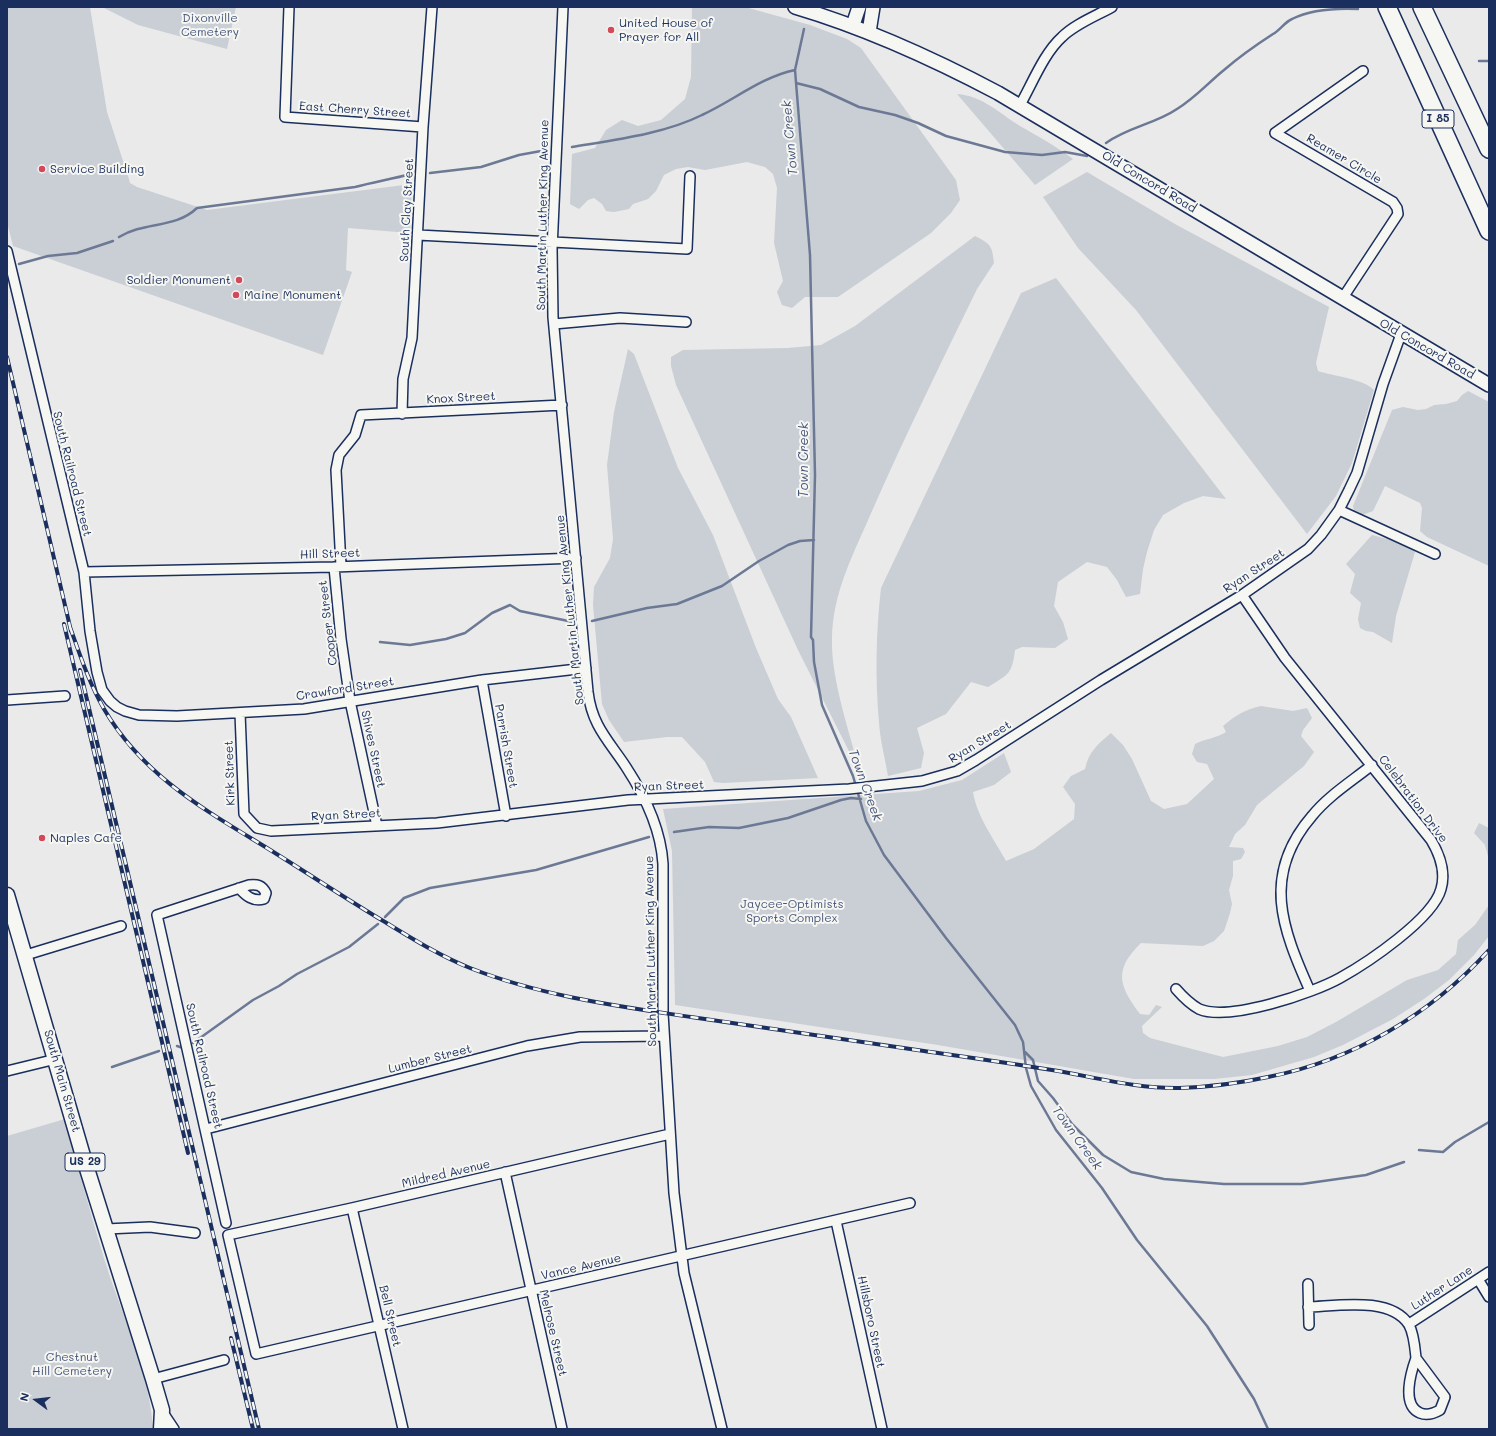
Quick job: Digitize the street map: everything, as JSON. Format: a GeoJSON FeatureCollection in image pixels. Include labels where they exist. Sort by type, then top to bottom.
{"type":"FeatureCollection","features":[{"type":"Feature","properties":{"kind":"highway","name":"I 85"},"geometry":{"type":"LineString","coordinates":[[1387,7],[1489,230]]}},
{"type":"Feature","properties":{"kind":"highway","name":"I 85"},"geometry":{"type":"LineString","coordinates":[[1422,7],[1489,148]]}},
{"type":"Feature","properties":{"kind":"main road","name":"Old Concord Road"},"geometry":{"type":"LineString","coordinates":[[795,7],[869,32],[932,60],[1020,105],[1489,386]]}},
{"type":"Feature","properties":{"kind":"main road"},"geometry":{"type":"LineString","coordinates":[[853,26],[859,7]]}},
{"type":"Feature","properties":{"kind":"main road"},"geometry":{"type":"LineString","coordinates":[[869,32],[873,7]]}},
{"type":"Feature","properties":{"kind":"main road","name":"South Main Street"},"geometry":{"type":"LineString","coordinates":[[7,895],[83,1156],[153,1378],[162,1410],[161,1429]]}},
{"type":"Feature","properties":{"kind":"street","name":"East Cherry Street"},"geometry":{"type":"LineString","coordinates":[[289,7],[285,117],[423,126]]}},
{"type":"Feature","properties":{"kind":"street","name":"South Clay Street"},"geometry":{"type":"LineString","coordinates":[[402,414],[403,379],[412,338],[423,126],[432,7]]}},
{"type":"Feature","properties":{"kind":"street","name":"South Martin Luther King Avenue"},"geometry":{"type":"LineString","coordinates":[[563,7],[553,241],[554,324],[590,706],[596,724],[631,774],[644,800],[657,831],[662,858],[664,1036],[674,1193],[681,1256],[722,1429]]}},
{"type":"Feature","properties":{"kind":"street"},"geometry":{"type":"LineString","coordinates":[[1020,105],[1045,60],[1060,38],[1070,30],[1112,7]]}},
{"type":"Feature","properties":{"kind":"street","name":"Reamer Circle"},"geometry":{"type":"LineString","coordinates":[[1342,299],[1398,214],[1397,208],[1393,202],[1275,133],[1363,71]]}},
{"type":"Feature","properties":{"kind":"street"},"geometry":{"type":"LineString","coordinates":[[418,234],[687,249],[690,176]]}},
{"type":"Feature","properties":{"kind":"street","name":"South Railroad Street"},"geometry":{"type":"LineString","coordinates":[[7,252],[84,572],[90,631],[97,672],[102,690],[110,701]]}},
{"type":"Feature","properties":{"kind":"street"},"geometry":{"type":"LineString","coordinates":[[554,324],[620,318],[686,322]]}},
{"type":"Feature","properties":{"kind":"street","name":"Ryan Street"},"geometry":{"type":"LineString","coordinates":[[257,828],[271,831],[437,823],[506,816],[613,802],[849,789],[922,781],[958,771],[1101,680],[1242,595],[1308,549],[1321,535],[1339,510],[1357,473],[1383,384],[1402,334]]}},
{"type":"Feature","properties":{"kind":"street","name":"Knox Street"},"geometry":{"type":"LineString","coordinates":[[361,415],[562,405]]}},
{"type":"Feature","properties":{"kind":"street","name":"Cooper Street"},"geometry":{"type":"LineString","coordinates":[[350,700],[341,639],[336,470],[339,455],[355,435],[361,415]]}},
{"type":"Feature","properties":{"kind":"street"},"geometry":{"type":"LineString","coordinates":[[1339,510],[1435,554]]}},
{"type":"Feature","properties":{"kind":"street","name":"Hill Street"},"geometry":{"type":"LineString","coordinates":[[84,572],[338,566],[576,558]]}},
{"type":"Feature","properties":{"kind":"street","name":"Celebration Drive"},"geometry":{"type":"LineString","coordinates":[[1176,989],[1185,999],[1200,1009],[1214,1011],[1234,1011],[1260,1007],[1310,991],[1339,979],[1377,954],[1419,920],[1437,900],[1441,889],[1442,866],[1438,851],[1372,765],[1285,658],[1242,595]]}},
{"type":"Feature","properties":{"kind":"street","name":"Crawford Street"},"geometry":{"type":"LineString","coordinates":[[110,701],[125,711],[139,715],[177,716],[304,710],[350,700],[482,680],[586,668]]}},
{"type":"Feature","properties":{"kind":"street","name":"Parrish Street"},"geometry":{"type":"LineString","coordinates":[[482,680],[506,816]]}},
{"type":"Feature","properties":{"kind":"street"},"geometry":{"type":"LineString","coordinates":[[7,700],[65,696]]}},
{"type":"Feature","properties":{"kind":"street","name":"Shives Street"},"geometry":{"type":"LineString","coordinates":[[350,700],[377,826]]}},
{"type":"Feature","properties":{"kind":"street","name":"Kirk Street"},"geometry":{"type":"LineString","coordinates":[[240,713],[244,814],[257,828]]}},
{"type":"Feature","properties":{"kind":"street"},"geometry":{"type":"LineString","coordinates":[[1310,991],[1284,928],[1280,897],[1282,869],[1294,840],[1312,816],[1372,765]]}},
{"type":"Feature","properties":{"kind":"street","name":"South Railroad Street"},"geometry":{"type":"LineString","coordinates":[[226,1223],[206,1128],[157,915],[241,888]]}},
{"type":"Feature","properties":{"kind":"street"},"geometry":{"type":"LineString","coordinates":[[26,956],[121,926]]}},
{"type":"Feature","properties":{"kind":"street","name":"Lumber Street"},"geometry":{"type":"LineString","coordinates":[[206,1128],[533,1045],[580,1037],[664,1036]]}},
{"type":"Feature","properties":{"kind":"street"},"geometry":{"type":"LineString","coordinates":[[7,1071],[56,1059]]}},
{"type":"Feature","properties":{"kind":"street","name":"Mildred Avenue"},"geometry":{"type":"LineString","coordinates":[[256,1354],[228,1235],[352,1208],[670,1134]]}},
{"type":"Feature","properties":{"kind":"street","name":"Melrose Street"},"geometry":{"type":"LineString","coordinates":[[504,1172],[562,1429]]}},
{"type":"Feature","properties":{"kind":"street","name":"Vance Avenue"},"geometry":{"type":"LineString","coordinates":[[256,1354],[910,1203]]}},
{"type":"Feature","properties":{"kind":"street","name":"Bell Street"},"geometry":{"type":"LineString","coordinates":[[352,1208],[403,1429]]}},
{"type":"Feature","properties":{"kind":"street","name":"Hillsboro Street"},"geometry":{"type":"LineString","coordinates":[[836,1221],[882,1429]]}},
{"type":"Feature","properties":{"kind":"street"},"geometry":{"type":"LineString","coordinates":[[106,1229],[150,1227],[195,1233]]}},
{"type":"Feature","properties":{"kind":"street","name":"Luther Lane"},"geometry":{"type":"LineString","coordinates":[[1409,1324],[1489,1272]]}},
{"type":"Feature","properties":{"kind":"street"},"geometry":{"type":"LineString","coordinates":[[1478,1279],[1489,1297]]}},
{"type":"Feature","properties":{"kind":"street"},"geometry":{"type":"LineString","coordinates":[[1308,1284],[1309,1325]]}},
{"type":"Feature","properties":{"kind":"street"},"geometry":{"type":"LineString","coordinates":[[1308,1307],[1377,1305],[1390,1309],[1409,1324],[1414,1342],[1416,1358],[1411,1371],[1409,1395],[1412,1407],[1425,1415],[1433,1414],[1440,1410],[1445,1397],[1416,1358]]}},
{"type":"Feature","properties":{"kind":"street"},"geometry":{"type":"LineString","coordinates":[[153,1378],[224,1360]]}},
{"type":"Feature","properties":{"kind":"street"},"geometry":{"type":"LineString","coordinates":[[162,1410],[174,1429]]}},
{"type":"Feature","properties":{"kind":"green space"},"geometry":{"type":"Polygon","coordinates":[[[7,7],[90,7],[107,112],[130,183],[137,187],[207,210],[412,184],[410,233],[348,228],[346,270],[352,272],[323,355],[13,246],[7,222],[7,7]]]}},
{"type":"Feature","properties":{"kind":"green space","name":"Dixonville Cemetery"},"geometry":{"type":"Polygon","coordinates":[[[102,7],[236,7],[227,49],[138,25],[102,7]]]}},
{"type":"Feature","properties":{"kind":"green space"},"geometry":{"type":"Polygon","coordinates":[[[692,7],[745,7],[810,25],[847,39],[861,48],[956,180],[960,200],[951,213],[931,233],[838,297],[805,297],[792,308],[782,305],[777,292],[783,281],[774,243],[777,188],[773,174],[765,167],[747,162],[705,170],[688,167],[676,169],[664,175],[656,191],[648,199],[633,204],[629,209],[614,212],[606,211],[602,204],[594,198],[588,200],[579,209],[570,204],[572,154],[595,148],[606,130],[622,120],[638,126],[661,120],[685,99],[691,77],[692,7]]]}},
{"type":"Feature","properties":{"kind":"green space"},"geometry":{"type":"Polygon","coordinates":[[[957,94],[966,95],[983,102],[1073,159],[1035,185],[957,94]]]}},
{"type":"Feature","properties":{"kind":"green space"},"geometry":{"type":"Polygon","coordinates":[[[1087,172],[1175,224],[1329,307],[1316,363],[1318,371],[1356,380],[1374,390],[1352,463],[1336,496],[1307,534],[1136,310],[1078,248],[1043,197],[1087,172]]]}},
{"type":"Feature","properties":{"kind":"green space"},"geometry":{"type":"Polygon","coordinates":[[[975,236],[990,246],[994,263],[977,289],[897,455],[851,558],[836,606],[832,640],[835,672],[842,706],[860,773],[798,650],[676,385],[671,366],[671,357],[683,350],[788,348],[821,345],[855,326],[975,236]]]}},
{"type":"Feature","properties":{"kind":"green space"},"geometry":{"type":"Polygon","coordinates":[[[1056,278],[1226,499],[1203,496],[1184,503],[1163,515],[1154,530],[1147,552],[1140,594],[1126,597],[1117,580],[1107,567],[1087,562],[1058,582],[1054,606],[1063,622],[1068,639],[1055,648],[1022,647],[1015,650],[1011,669],[1005,676],[988,687],[971,682],[946,714],[917,728],[924,753],[921,768],[888,776],[881,742],[877,688],[877,638],[881,588],[1021,293],[1056,278]]]}},
{"type":"Feature","properties":{"kind":"green space"},"geometry":{"type":"Polygon","coordinates":[[[628,349],[634,354],[678,468],[713,535],[756,648],[778,699],[791,717],[818,778],[723,783],[714,782],[705,762],[682,737],[667,737],[624,742],[609,720],[602,704],[593,605],[594,587],[610,558],[613,539],[607,465],[614,412],[628,349]]]}},
{"type":"Feature","properties":{"kind":"green space"},"geometry":{"type":"Polygon","coordinates":[[[1468,391],[1489,402],[1489,566],[1427,537],[1420,531],[1422,508],[1420,503],[1385,486],[1373,511],[1362,515],[1354,511],[1353,506],[1392,410],[1403,407],[1418,410],[1426,409],[1434,405],[1446,404],[1457,401],[1468,391]]]}},
{"type":"Feature","properties":{"kind":"green space"},"geometry":{"type":"Polygon","coordinates":[[[1372,535],[1406,544],[1415,552],[1396,616],[1392,643],[1373,632],[1360,628],[1358,619],[1361,603],[1350,593],[1355,574],[1346,564],[1372,535]]]}},
{"type":"Feature","properties":{"kind":"green space","name":"Jaycee-Optimists Sports Complex"},"geometry":{"type":"Polygon","coordinates":[[[1261,706],[1293,711],[1307,708],[1312,718],[1303,730],[1301,736],[1314,752],[1304,766],[1257,805],[1245,825],[1235,834],[1229,847],[1243,848],[1245,852],[1241,859],[1233,861],[1233,876],[1229,890],[1232,904],[1224,931],[1214,941],[1203,946],[1141,943],[1126,962],[1122,978],[1127,995],[1140,1014],[1149,1015],[1156,1005],[1162,1007],[1142,1026],[1143,1033],[1150,1038],[1223,1057],[1278,1046],[1307,1037],[1336,1022],[1407,980],[1438,970],[1456,954],[1458,940],[1475,925],[1489,905],[1489,936],[1474,955],[1449,980],[1424,999],[1393,1019],[1343,1045],[1314,1057],[1252,1075],[1214,1079],[1134,1079],[938,1045],[675,1005],[672,851],[663,809],[919,791],[962,780],[1004,753],[1011,772],[994,785],[973,792],[978,810],[986,828],[1006,861],[1034,849],[1074,819],[1075,804],[1063,787],[1071,776],[1085,769],[1089,757],[1098,744],[1111,733],[1123,745],[1132,759],[1151,801],[1164,809],[1187,804],[1214,779],[1207,764],[1197,762],[1192,754],[1195,744],[1226,732],[1223,726],[1240,713],[1261,706]]]}},
{"type":"Feature","properties":{"kind":"green space"},"geometry":{"type":"Polygon","coordinates":[[[1479,823],[1489,828],[1489,860],[1485,845],[1474,833],[1479,823]]]}},
{"type":"Feature","properties":{"kind":"green space","name":"Chestnut Hill Cemetery"},"geometry":{"type":"Polygon","coordinates":[[[65,1119],[110,1277],[143,1371],[151,1410],[153,1429],[7,1429],[7,1136],[65,1119]]]}},
{"type":"Feature","properties":{"kind":"waterway"},"geometry":{"type":"LineString","coordinates":[[1106,143],[1123,133],[1169,114],[1184,105],[1236,60],[1276,32],[1289,20],[1316,11],[1332,9],[1358,9]]}},
{"type":"Feature","properties":{"kind":"waterway","name":"Town Creek"},"geometry":{"type":"LineString","coordinates":[[804,29],[795,70],[810,255],[815,475],[811,637],[813,640],[814,662],[822,705],[853,776],[866,821],[884,855],[946,938],[1015,1025],[1023,1042],[1026,1068],[1031,1086],[1056,1130],[1102,1188],[1137,1240],[1207,1326],[1254,1399],[1268,1429]]}},
{"type":"Feature","properties":{"kind":"waterway"},"geometry":{"type":"LineString","coordinates":[[1479,61],[1489,61]]}},
{"type":"Feature","properties":{"kind":"waterway"},"geometry":{"type":"LineString","coordinates":[[572,147],[638,136],[687,122],[770,78],[795,70]]}},
{"type":"Feature","properties":{"kind":"waterway"},"geometry":{"type":"LineString","coordinates":[[796,83],[820,89],[859,107],[895,115],[918,123],[946,136],[1005,152],[1042,155],[1065,152],[1087,156]]}},
{"type":"Feature","properties":{"kind":"waterway"},"geometry":{"type":"LineString","coordinates":[[430,173],[481,167],[519,155],[541,151]]}},
{"type":"Feature","properties":{"kind":"waterway"},"geometry":{"type":"LineString","coordinates":[[119,237],[129,232],[179,219],[188,215],[197,208],[355,187],[411,174]]}},
{"type":"Feature","properties":{"kind":"waterway"},"geometry":{"type":"LineString","coordinates":[[19,264],[48,256],[77,253],[113,241]]}},
{"type":"Feature","properties":{"kind":"waterway"},"geometry":{"type":"LineString","coordinates":[[592,621],[647,608],[677,604],[722,586],[759,561],[788,545],[800,541],[814,540]]}},
{"type":"Feature","properties":{"kind":"waterway"},"geometry":{"type":"LineString","coordinates":[[380,642],[410,645],[446,639],[465,633],[492,613],[510,605],[520,611],[578,623]]}},
{"type":"Feature","properties":{"kind":"waterway"},"geometry":{"type":"LineString","coordinates":[[674,832],[709,827],[739,828],[788,818],[841,800],[851,798],[861,799]]}},
{"type":"Feature","properties":{"kind":"waterway"},"geometry":{"type":"LineString","coordinates":[[385,917],[404,898],[430,888],[536,870],[649,837]]}},
{"type":"Feature","properties":{"kind":"waterway"},"geometry":{"type":"LineString","coordinates":[[193,1043],[253,1000],[297,974],[349,947],[378,924]]}},
{"type":"Feature","properties":{"kind":"waterway"},"geometry":{"type":"LineString","coordinates":[[177,1046],[183,1048]]}},
{"type":"Feature","properties":{"kind":"waterway"},"geometry":{"type":"LineString","coordinates":[[112,1067],[159,1051]]}},
{"type":"Feature","properties":{"kind":"waterway"},"geometry":{"type":"LineString","coordinates":[[1025,1052],[1033,1060],[1038,1081],[1053,1098],[1072,1124],[1103,1155],[1131,1172],[1164,1179],[1224,1184],[1302,1184],[1366,1175],[1404,1162]]}},
{"type":"Feature","properties":{"kind":"waterway"},"geometry":{"type":"LineString","coordinates":[[1419,1150],[1443,1152],[1455,1142],[1489,1122]]}},
{"type":"Feature","properties":{"kind":"railway"},"geometry":{"type":"LineString","coordinates":[[7,357],[71,631]]}},
{"type":"Feature","properties":{"kind":"railway"},"geometry":{"type":"LineString","coordinates":[[64,624],[188,1153]]}},
{"type":"Feature","properties":{"kind":"railway"},"geometry":{"type":"LineString","coordinates":[[70,627],[94,689],[104,709],[120,734],[159,775],[180,792],[226,823],[437,953],[497,978],[552,993],[635,1009],[1020,1065],[1132,1085],[1164,1088],[1202,1087],[1247,1081],[1300,1069],[1331,1059],[1360,1046],[1389,1031],[1416,1014],[1466,973],[1489,950]]}},
{"type":"Feature","properties":{"kind":"railway"},"geometry":{"type":"LineString","coordinates":[[80,670],[259,1429]]}},
{"type":"Feature","properties":{"kind":"railway"},"geometry":{"type":"LineString","coordinates":[[231,1338],[253,1429]]}},
{"type":"Feature","properties":{"kind":"place","name":"United House of Prayer for All"},"geometry":{"type":"Point","coordinates":[611,30]}},
{"type":"Feature","properties":{"kind":"place","name":"Service Building"},"geometry":{"type":"Point","coordinates":[42,169]}},
{"type":"Feature","properties":{"kind":"place","name":"Soldier Monument"},"geometry":{"type":"Point","coordinates":[239,280]}},
{"type":"Feature","properties":{"kind":"place","name":"Maine Monument"},"geometry":{"type":"Point","coordinates":[236,295]}},
{"type":"Feature","properties":{"kind":"place","name":"Naples Cafe"},"geometry":{"type":"Point","coordinates":[42,838]}}]}
